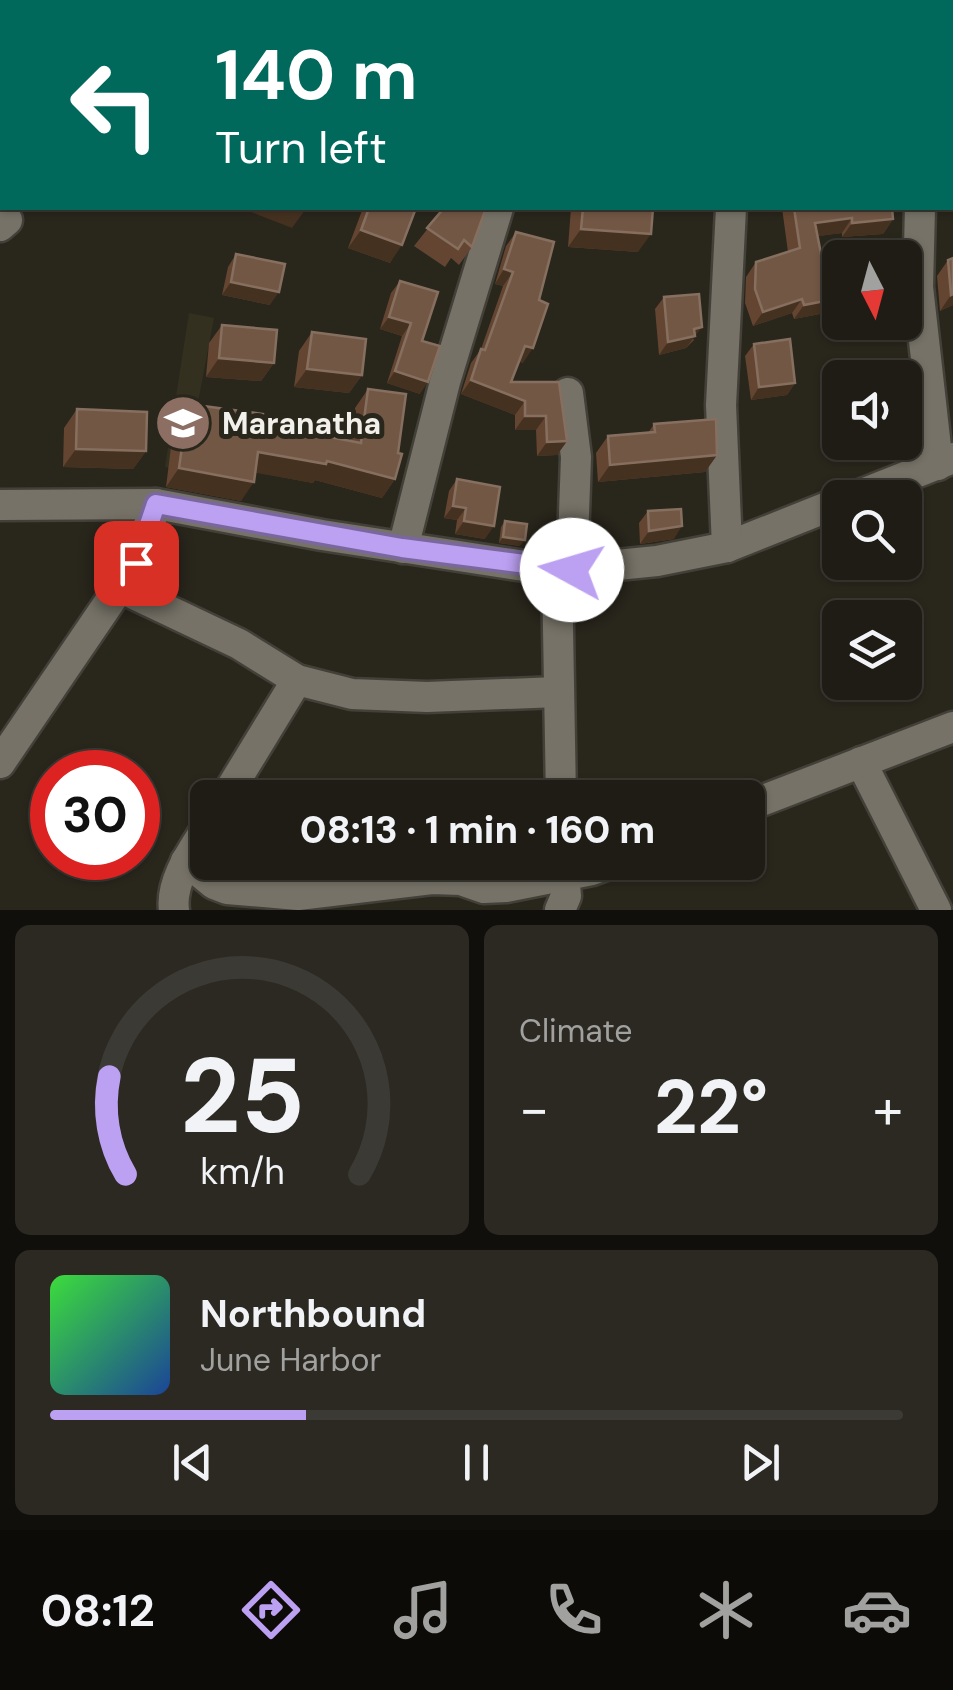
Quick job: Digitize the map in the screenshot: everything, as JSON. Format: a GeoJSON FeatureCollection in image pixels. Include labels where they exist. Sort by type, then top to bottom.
{"type":"FeatureCollection","features":[{"type":"Feature","properties":{"kind":"street"},"geometry":{"type":"LineString","coordinates":[[402,548],[497,210]]}},
{"type":"Feature","properties":{"kind":"street"},"geometry":{"type":"LineString","coordinates":[[727,548],[722,405],[731,210]]}},
{"type":"Feature","properties":{"kind":"street"},"geometry":{"type":"LineString","coordinates":[[898,480],[945,462],[918,287],[920,210]]}},
{"type":"Feature","properties":{"kind":"street"},"geometry":{"type":"LineString","coordinates":[[560,780],[558,692],[564,570],[576,457],[568,393]]}},
{"type":"Feature","properties":{"kind":"street"},"geometry":{"type":"LineString","coordinates":[[0,762],[136,563],[156,504]]}},
{"type":"Feature","properties":{"kind":"street"},"geometry":{"type":"LineString","coordinates":[[0,505],[156,504],[402,548],[564,570],[657,561],[727,548],[822,509]]}},
{"type":"Feature","properties":{"kind":"street"},"geometry":{"type":"LineString","coordinates":[[120,587],[239,644],[297,680],[352,694],[408,697],[558,692]]}},
{"type":"Feature","properties":{"kind":"street"},"geometry":{"type":"LineString","coordinates":[[236,780],[297,680]]}},
{"type":"Feature","properties":{"kind":"street"},"geometry":{"type":"LineString","coordinates":[[765,799],[953,727]]}},
{"type":"Feature","properties":{"kind":"street"},"geometry":{"type":"LineString","coordinates":[[861,762],[936,910]]}},
{"type":"Feature","properties":{"kind":"street"},"geometry":{"type":"LineString","coordinates":[[174,910],[175,890],[190,854]]}},
{"type":"Feature","properties":{"kind":"street"},"geometry":{"type":"LineString","coordinates":[[186,860],[190,863]]}},
{"type":"Feature","properties":{"kind":"street"},"geometry":{"type":"LineString","coordinates":[[209,880],[272,894],[298,895],[424,880]]}},
{"type":"Feature","properties":{"kind":"street"},"geometry":{"type":"LineString","coordinates":[[462,880],[484,888],[528,880]]}},
{"type":"Feature","properties":{"kind":"street"},"geometry":{"type":"LineString","coordinates":[[560,910],[566,896],[564,880]]}},
{"type":"Feature","properties":{"kind":"shaded area","name":"Maranatha"},"geometry":{"type":"Polygon","coordinates":[[[189,313],[214,318],[185,471],[165,467],[189,313]]]}},
{"type":"Feature","properties":{"kind":"building"},"geometry":{"type":"Polygon","coordinates":[[[368,210],[415,210],[402,245],[361,230],[368,210]]]}},
{"type":"Feature","properties":{"kind":"building"},"geometry":{"type":"Polygon","coordinates":[[[442,210],[485,210],[472,247],[464,240],[458,249],[427,228],[442,210]]]}},
{"type":"Feature","properties":{"kind":"building"},"geometry":{"type":"Polygon","coordinates":[[[583,210],[653,210],[651,234],[581,229],[583,210]]]}},
{"type":"Feature","properties":{"kind":"building"},"geometry":{"type":"Polygon","coordinates":[[[794,210],[892,210],[893,219],[852,223],[852,218],[815,223],[822,259],[822,302],[804,305],[802,299],[763,312],[755,289],[756,262],[800,248],[794,210]]]}},
{"type":"Feature","properties":{"kind":"building"},"geometry":{"type":"Polygon","coordinates":[[[516,232],[554,242],[539,300],[548,304],[533,348],[525,346],[511,382],[559,382],[567,441],[547,442],[546,416],[525,416],[525,401],[471,380],[513,272],[504,269],[516,232]]]}},
{"type":"Feature","properties":{"kind":"building"},"geometry":{"type":"Polygon","coordinates":[[[236,254],[285,264],[279,292],[231,282],[236,254]]]}},
{"type":"Feature","properties":{"kind":"building"},"geometry":{"type":"Polygon","coordinates":[[[953,258],[953,294],[951,295],[948,260],[953,258]]]}},
{"type":"Feature","properties":{"kind":"building"},"geometry":{"type":"Polygon","coordinates":[[[400,281],[438,292],[422,341],[440,346],[428,382],[395,371],[411,323],[389,317],[400,281]]]}},
{"type":"Feature","properties":{"kind":"building"},"geometry":{"type":"Polygon","coordinates":[[[699,294],[702,327],[694,329],[695,336],[668,342],[664,297],[699,294]]]}},
{"type":"Feature","properties":{"kind":"building"},"geometry":{"type":"Polygon","coordinates":[[[222,325],[277,330],[274,363],[219,358],[222,325]]]}},
{"type":"Feature","properties":{"kind":"building"},"geometry":{"type":"Polygon","coordinates":[[[312,332],[366,339],[362,375],[307,369],[312,332]]]}},
{"type":"Feature","properties":{"kind":"building"},"geometry":{"type":"Polygon","coordinates":[[[790,339],[795,383],[759,387],[754,344],[790,339]]]}},
{"type":"Feature","properties":{"kind":"building"},"geometry":{"type":"Polygon","coordinates":[[[368,389],[406,394],[398,453],[402,454],[395,479],[327,461],[326,464],[258,452],[254,482],[179,468],[188,404],[263,414],[262,424],[361,443],[368,389]]]}},
{"type":"Feature","properties":{"kind":"building"},"geometry":{"type":"Polygon","coordinates":[[[77,409],[147,412],[146,451],[76,449],[77,409]]]}},
{"type":"Feature","properties":{"kind":"building"},"geometry":{"type":"Polygon","coordinates":[[[716,419],[717,455],[610,465],[608,436],[655,432],[654,424],[716,419]]]}},
{"type":"Feature","properties":{"kind":"building"},"geometry":{"type":"Polygon","coordinates":[[[457,479],[500,487],[494,526],[464,521],[466,508],[453,506],[457,479]]]}},
{"type":"Feature","properties":{"kind":"building"},"geometry":{"type":"Polygon","coordinates":[[[681,509],[682,526],[649,531],[648,511],[681,509]]]}},
{"type":"Feature","properties":{"kind":"building"},"geometry":{"type":"Polygon","coordinates":[[[505,521],[527,524],[525,540],[503,537],[505,521]]]}},
{"type":"Feature","properties":{"kind":"place","name":"Maranatha"},"geometry":{"type":"Point","coordinates":[183,423]}},
{"type":"Feature","properties":{"kind":"route"},"geometry":{"type":"LineString","coordinates":[[136,563],[156,504],[402,548],[572,570]]}}]}
